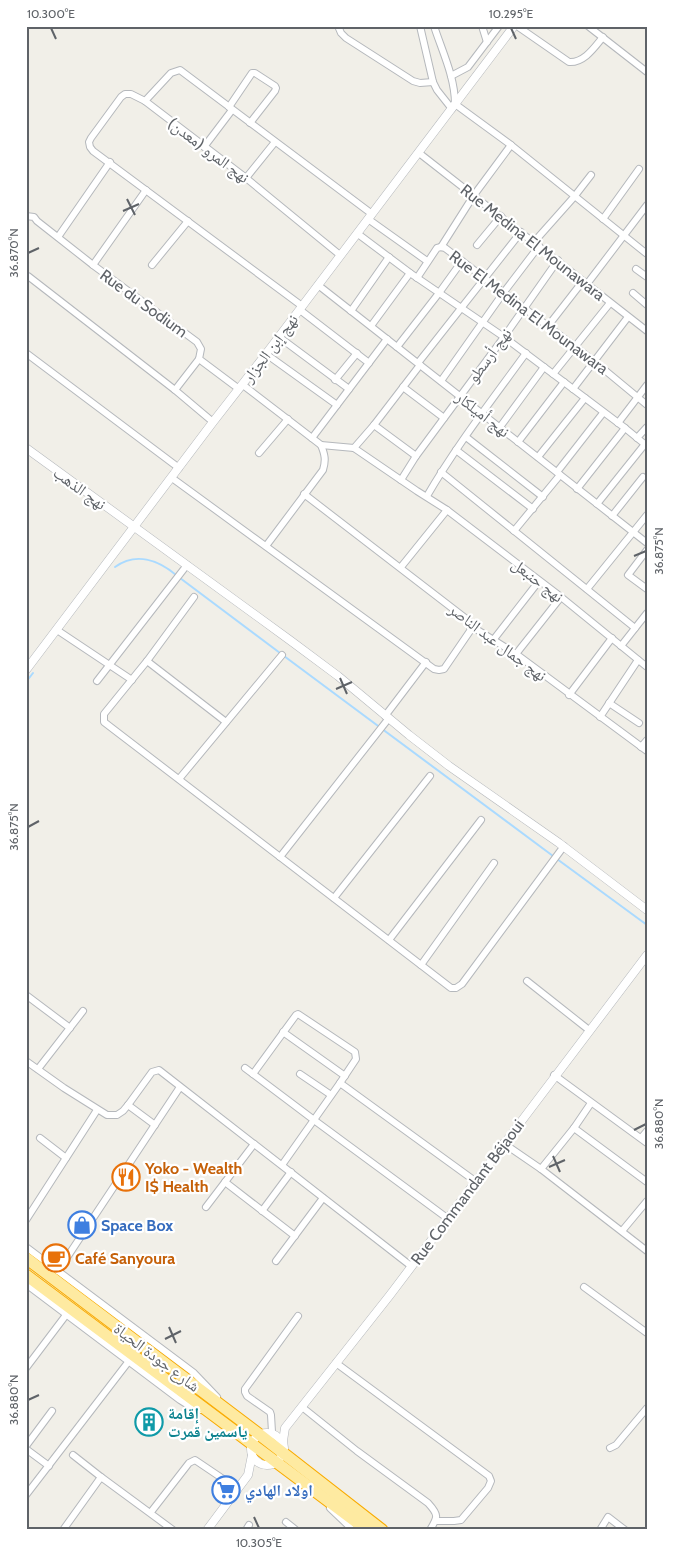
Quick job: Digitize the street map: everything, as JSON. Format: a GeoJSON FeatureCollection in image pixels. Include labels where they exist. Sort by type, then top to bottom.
{"type":"FeatureCollection","features":[{"type":"Feature","properties":{"kind":"highway","name":"شارع جودة الحياة"},"geometry":{"type":"LineString","coordinates":[[26,1258],[225,1409],[266,1433],[278,1457],[311,1487],[367,1530]]}},
{"type":"Feature","properties":{"kind":"highway","name":"شارع جودة الحياة"},"geometry":{"type":"LineString","coordinates":[[26,1275],[214,1416],[252,1449],[278,1457],[382,1530]]}},
{"type":"Feature","properties":{"kind":"street"},"geometry":{"type":"LineString","coordinates":[[338,26],[340,33],[346,38],[406,77],[420,83],[433,82]]}},
{"type":"Feature","properties":{"kind":"street"},"geometry":{"type":"LineString","coordinates":[[420,26],[433,82],[437,90],[454,107],[511,145],[647,254]]}},
{"type":"Feature","properties":{"kind":"street"},"geometry":{"type":"LineString","coordinates":[[434,26],[456,92],[454,107]]}},
{"type":"Feature","properties":{"kind":"street"},"geometry":{"type":"LineString","coordinates":[[482,26],[487,42]]}},
{"type":"Feature","properties":{"kind":"street"},"geometry":{"type":"LineString","coordinates":[[451,76],[468,67],[499,26]]}},
{"type":"Feature","properties":{"kind":"street"},"geometry":{"type":"LineString","coordinates":[[516,26],[569,62],[579,60],[586,55],[602,37]]}},
{"type":"Feature","properties":{"kind":"street","name":"نهج إبن الجزار"},"geometry":{"type":"LineString","coordinates":[[26,670],[516,26]]}},
{"type":"Feature","properties":{"kind":"street"},"geometry":{"type":"LineString","coordinates":[[588,26],[647,72]]}},
{"type":"Feature","properties":{"kind":"street"},"geometry":{"type":"LineString","coordinates":[[145,101],[172,73],[180,70],[427,261]]}},
{"type":"Feature","properties":{"kind":"street"},"geometry":{"type":"LineString","coordinates":[[204,147],[231,109],[252,73],[256,73],[276,88],[250,123]]}},
{"type":"Feature","properties":{"kind":"street","name":"نهج المرو (معدن)"},"geometry":{"type":"LineString","coordinates":[[110,162],[90,147],[89,142],[125,94],[132,94],[145,101],[246,178],[340,255]]}},
{"type":"Feature","properties":{"kind":"street"},"geometry":{"type":"LineString","coordinates":[[246,178],[275,142]]}},
{"type":"Feature","properties":{"kind":"street"},"geometry":{"type":"LineString","coordinates":[[441,247],[474,195],[511,145]]}},
{"type":"Feature","properties":{"kind":"street","name":"Rue Medina El Mounawara"},"geometry":{"type":"LineString","coordinates":[[419,153],[647,331]]}},
{"type":"Feature","properties":{"kind":"street"},"geometry":{"type":"LineString","coordinates":[[58,237],[110,162],[369,362]]}},
{"type":"Feature","properties":{"kind":"street"},"geometry":{"type":"LineString","coordinates":[[603,218],[639,168]]}},
{"type":"Feature","properties":{"kind":"street"},"geometry":{"type":"LineString","coordinates":[[441,381],[537,244],[591,175]]}},
{"type":"Feature","properties":{"kind":"street"},"geometry":{"type":"LineString","coordinates":[[93,265],[146,190]]}},
{"type":"Feature","properties":{"kind":"street"},"geometry":{"type":"LineString","coordinates":[[548,326],[647,205]]}},
{"type":"Feature","properties":{"kind":"street","name":"Rue du Sodium"},"geometry":{"type":"LineString","coordinates":[[26,216],[34,217],[93,265],[197,342],[201,350],[199,359]]}},
{"type":"Feature","properties":{"kind":"street"},"geometry":{"type":"LineString","coordinates":[[477,245],[501,216]]}},
{"type":"Feature","properties":{"kind":"street"},"geometry":{"type":"LineString","coordinates":[[152,265],[188,221]]}},
{"type":"Feature","properties":{"kind":"street"},"geometry":{"type":"LineString","coordinates":[[175,390],[199,359],[288,419],[321,445],[354,448],[374,425],[521,232]]}},
{"type":"Feature","properties":{"kind":"street"},"geometry":{"type":"LineString","coordinates":[[358,234],[417,278],[526,353],[646,445],[597,504]]}},
{"type":"Feature","properties":{"kind":"street","name":"Rue El Medina El Mounawara"},"geometry":{"type":"LineString","coordinates":[[417,278],[437,248],[446,248],[576,347],[647,405]]}},
{"type":"Feature","properties":{"kind":"street"},"geometry":{"type":"LineString","coordinates":[[351,311],[388,257]]}},
{"type":"Feature","properties":{"kind":"street"},"geometry":{"type":"LineString","coordinates":[[397,347],[462,260]]}},
{"type":"Feature","properties":{"kind":"street","name":"نهج أرسطو"},"geometry":{"type":"LineString","coordinates":[[401,480],[416,456],[558,260]]}},
{"type":"Feature","properties":{"kind":"street"},"geometry":{"type":"LineString","coordinates":[[636,270],[647,278]]}},
{"type":"Feature","properties":{"kind":"street"},"geometry":{"type":"LineString","coordinates":[[371,326],[410,273]]}},
{"type":"Feature","properties":{"kind":"street"},"geometry":{"type":"LineString","coordinates":[[27,276],[175,390],[213,422]]}},
{"type":"Feature","properties":{"kind":"street","name":"نهج أميلكار"},"geometry":{"type":"LineString","coordinates":[[318,285],[647,543]]}},
{"type":"Feature","properties":{"kind":"street"},"geometry":{"type":"LineString","coordinates":[[633,293],[647,305]]}},
{"type":"Feature","properties":{"kind":"street"},"geometry":{"type":"LineString","coordinates":[[553,374],[610,303]]}},
{"type":"Feature","properties":{"kind":"street"},"geometry":{"type":"LineString","coordinates":[[574,389],[628,317]]}},
{"type":"Feature","properties":{"kind":"street"},"geometry":{"type":"LineString","coordinates":[[279,337],[349,389]]}},
{"type":"Feature","properties":{"kind":"street"},"geometry":{"type":"LineString","coordinates":[[312,438],[387,339]]}},
{"type":"Feature","properties":{"kind":"street"},"geometry":{"type":"LineString","coordinates":[[26,353],[179,468]]}},
{"type":"Feature","properties":{"kind":"street"},"geometry":{"type":"LineString","coordinates":[[336,380],[357,353]]}},
{"type":"Feature","properties":{"kind":"street"},"geometry":{"type":"LineString","coordinates":[[427,496],[456,450],[526,353]]}},
{"type":"Feature","properties":{"kind":"street"},"geometry":{"type":"LineString","coordinates":[[266,354],[337,405]]}},
{"type":"Feature","properties":{"kind":"street"},"geometry":{"type":"LineString","coordinates":[[500,427],[544,367]]}},
{"type":"Feature","properties":{"kind":"street"},"geometry":{"type":"LineString","coordinates":[[518,442],[564,382]]}},
{"type":"Feature","properties":{"kind":"street"},"geometry":{"type":"LineString","coordinates":[[618,423],[647,385]]}},
{"type":"Feature","properties":{"kind":"street"},"geometry":{"type":"LineString","coordinates":[[403,387],[444,418]]}},
{"type":"Feature","properties":{"kind":"street"},"geometry":{"type":"LineString","coordinates":[[538,457],[585,398]]}},
{"type":"Feature","properties":{"kind":"street"},"geometry":{"type":"LineString","coordinates":[[514,531],[543,497],[604,413]]}},
{"type":"Feature","properties":{"kind":"street"},"geometry":{"type":"LineString","coordinates":[[259,453],[288,419]]}},
{"type":"Feature","properties":{"kind":"street"},"geometry":{"type":"LineString","coordinates":[[374,425],[416,456]]}},
{"type":"Feature","properties":{"kind":"street"},"geometry":{"type":"LineString","coordinates":[[637,438],[647,427]]}},
{"type":"Feature","properties":{"kind":"street"},"geometry":{"type":"LineString","coordinates":[[578,489],[625,428]]}},
{"type":"Feature","properties":{"kind":"street"},"geometry":{"type":"LineString","coordinates":[[466,436],[543,497]]}},
{"type":"Feature","properties":{"kind":"street"},"geometry":{"type":"LineString","coordinates":[[266,546],[323,470],[326,460],[321,445]]}},
{"type":"Feature","properties":{"kind":"street","name":"نهج الذهب"},"geometry":{"type":"LineString","coordinates":[[26,448],[338,676],[449,766],[564,846],[647,910]]}},
{"type":"Feature","properties":{"kind":"street","name":"نهج حنبعل"},"geometry":{"type":"LineString","coordinates":[[354,448],[446,510],[643,662]]}},
{"type":"Feature","properties":{"kind":"street"},"geometry":{"type":"LineString","coordinates":[[456,450],[533,509]]}},
{"type":"Feature","properties":{"kind":"street"},"geometry":{"type":"LineString","coordinates":[[441,472],[635,628]]}},
{"type":"Feature","properties":{"kind":"street"},"geometry":{"type":"LineString","coordinates":[[612,516],[643,477]]}},
{"type":"Feature","properties":{"kind":"street"},"geometry":{"type":"LineString","coordinates":[[172,478],[434,669],[444,668],[471,626]]}},
{"type":"Feature","properties":{"kind":"street","name":"نهج جمال عبد الناصر"},"geometry":{"type":"LineString","coordinates":[[304,494],[401,567],[469,621],[471,626],[516,654],[644,749]]}},
{"type":"Feature","properties":{"kind":"street"},"geometry":{"type":"LineString","coordinates":[[401,567],[446,510]]}},
{"type":"Feature","properties":{"kind":"street"},"geometry":{"type":"LineString","coordinates":[[587,589],[647,515]]}},
{"type":"Feature","properties":{"kind":"street"},"geometry":{"type":"LineString","coordinates":[[647,550],[628,575],[647,589]]}},
{"type":"Feature","properties":{"kind":"street"},"geometry":{"type":"LineString","coordinates":[[97,681],[187,565]]}},
{"type":"Feature","properties":{"kind":"street"},"geometry":{"type":"LineString","coordinates":[[494,639],[539,581]]}},
{"type":"Feature","properties":{"kind":"street"},"geometry":{"type":"LineString","coordinates":[[194,597],[147,661],[104,714],[104,722],[451,988],[456,988],[462,984],[564,846]]}},
{"type":"Feature","properties":{"kind":"street"},"geometry":{"type":"LineString","coordinates":[[516,654],[561,597]]}},
{"type":"Feature","properties":{"kind":"street"},"geometry":{"type":"LineString","coordinates":[[620,646],[647,613]]}},
{"type":"Feature","properties":{"kind":"street"},"geometry":{"type":"LineString","coordinates":[[57,630],[132,680]]}},
{"type":"Feature","properties":{"kind":"street"},"geometry":{"type":"LineString","coordinates":[[569,695],[612,638]]}},
{"type":"Feature","properties":{"kind":"street"},"geometry":{"type":"LineString","coordinates":[[179,779],[282,655]]}},
{"type":"Feature","properties":{"kind":"street"},"geometry":{"type":"LineString","coordinates":[[147,661],[226,722]]}},
{"type":"Feature","properties":{"kind":"street"},"geometry":{"type":"LineString","coordinates":[[280,857],[381,728],[426,662]]}},
{"type":"Feature","properties":{"kind":"street"},"geometry":{"type":"LineString","coordinates":[[600,717],[643,662]]}},
{"type":"Feature","properties":{"kind":"street"},"geometry":{"type":"LineString","coordinates":[[609,704],[639,723]]}},
{"type":"Feature","properties":{"kind":"street"},"geometry":{"type":"LineString","coordinates":[[644,749],[647,740]]}},
{"type":"Feature","properties":{"kind":"street"},"geometry":{"type":"LineString","coordinates":[[334,898],[430,776]]}},
{"type":"Feature","properties":{"kind":"street"},"geometry":{"type":"LineString","coordinates":[[389,940],[481,820]]}},
{"type":"Feature","properties":{"kind":"street"},"geometry":{"type":"LineString","coordinates":[[421,965],[494,863]]}},
{"type":"Feature","properties":{"kind":"street","name":"Rue Commandant Béjaoui"},"geometry":{"type":"LineString","coordinates":[[285,1428],[411,1266],[554,1075],[647,955]]}},
{"type":"Feature","properties":{"kind":"street"},"geometry":{"type":"LineString","coordinates":[[527,981],[589,1030]]}},
{"type":"Feature","properties":{"kind":"street"},"geometry":{"type":"LineString","coordinates":[[26,995],[70,1028]]}},
{"type":"Feature","properties":{"kind":"street"},"geometry":{"type":"LineString","coordinates":[[38,1069],[83,1012]]}},
{"type":"Feature","properties":{"kind":"street"},"geometry":{"type":"LineString","coordinates":[[254,1074],[298,1014],[355,1052],[356,1059],[282,1165]]}},
{"type":"Feature","properties":{"kind":"street"},"geometry":{"type":"LineString","coordinates":[[284,1032],[344,1076]]}},
{"type":"Feature","properties":{"kind":"street"},"geometry":{"type":"LineString","coordinates":[[26,1061],[107,1115],[117,1115],[128,1106],[152,1072],[159,1070],[411,1266]]}},
{"type":"Feature","properties":{"kind":"street"},"geometry":{"type":"LineString","coordinates":[[245,1068],[447,1218]]}},
{"type":"Feature","properties":{"kind":"street"},"geometry":{"type":"LineString","coordinates":[[300,1074],[331,1094]]}},
{"type":"Feature","properties":{"kind":"street"},"geometry":{"type":"LineString","coordinates":[[554,1075],[644,1140],[647,1131]]}},
{"type":"Feature","properties":{"kind":"street"},"geometry":{"type":"LineString","coordinates":[[340,1083],[475,1181]]}},
{"type":"Feature","properties":{"kind":"street"},"geometry":{"type":"LineString","coordinates":[[58,1271],[180,1087]]}},
{"type":"Feature","properties":{"kind":"street"},"geometry":{"type":"LineString","coordinates":[[541,1169],[574,1128],[591,1103]]}},
{"type":"Feature","properties":{"kind":"street"},"geometry":{"type":"LineString","coordinates":[[128,1106],[155,1125]]}},
{"type":"Feature","properties":{"kind":"street"},"geometry":{"type":"LineString","coordinates":[[26,1220],[97,1110]]}},
{"type":"Feature","properties":{"kind":"street"},"geometry":{"type":"LineString","coordinates":[[574,1128],[647,1182]]}},
{"type":"Feature","properties":{"kind":"street"},"geometry":{"type":"LineString","coordinates":[[40,1138],[66,1158]]}},
{"type":"Feature","properties":{"kind":"street"},"geometry":{"type":"LineString","coordinates":[[503,1143],[541,1169],[647,1251]]}},
{"type":"Feature","properties":{"kind":"street"},"geometry":{"type":"LineString","coordinates":[[206,1207],[254,1144]]}},
{"type":"Feature","properties":{"kind":"street"},"geometry":{"type":"LineString","coordinates":[[262,1211],[291,1172]]}},
{"type":"Feature","properties":{"kind":"street"},"geometry":{"type":"LineString","coordinates":[[225,1182],[295,1236]]}},
{"type":"Feature","properties":{"kind":"street"},"geometry":{"type":"LineString","coordinates":[[276,1261],[323,1198]]}},
{"type":"Feature","properties":{"kind":"street"},"geometry":{"type":"LineString","coordinates":[[622,1231],[647,1200]]}},
{"type":"Feature","properties":{"kind":"street"},"geometry":{"type":"LineString","coordinates":[[26,1247],[194,1374],[225,1409]]}},
{"type":"Feature","properties":{"kind":"street"},"geometry":{"type":"LineString","coordinates":[[26,1284],[188,1405],[214,1416]]}},
{"type":"Feature","properties":{"kind":"street"},"geometry":{"type":"LineString","coordinates":[[584,1287],[647,1333]]}},
{"type":"Feature","properties":{"kind":"street"},"geometry":{"type":"LineString","coordinates":[[26,1368],[66,1314]]}},
{"type":"Feature","properties":{"kind":"street"},"geometry":{"type":"LineString","coordinates":[[266,1433],[272,1416],[270,1412],[247,1396],[245,1389],[298,1316]]}},
{"type":"Feature","properties":{"kind":"street"},"geometry":{"type":"LineString","coordinates":[[26,1495],[129,1361]]}},
{"type":"Feature","properties":{"kind":"street"},"geometry":{"type":"LineString","coordinates":[[336,1363],[488,1476],[490,1481],[488,1488],[461,1520],[436,1521]]}},
{"type":"Feature","properties":{"kind":"street"},"geometry":{"type":"LineString","coordinates":[[302,1406],[357,1451],[428,1503],[437,1516],[430,1530]]}},
{"type":"Feature","properties":{"kind":"street"},"geometry":{"type":"LineString","coordinates":[[610,1448],[616,1445],[647,1408]]}},
{"type":"Feature","properties":{"kind":"street"},"geometry":{"type":"LineString","coordinates":[[49,1466],[26,1448],[52,1411]]}},
{"type":"Feature","properties":{"kind":"street"},"geometry":{"type":"LineString","coordinates":[[248,1475],[255,1438],[285,1428]]}},
{"type":"Feature","properties":{"kind":"street"},"geometry":{"type":"LineString","coordinates":[[207,1530],[248,1475],[278,1457],[285,1428]]}},
{"type":"Feature","properties":{"kind":"street"},"geometry":{"type":"LineString","coordinates":[[73,1455],[173,1530]]}},
{"type":"Feature","properties":{"kind":"street"},"geometry":{"type":"LineString","coordinates":[[150,1512],[190,1463],[195,1460],[238,1489]]}},
{"type":"Feature","properties":{"kind":"street"},"geometry":{"type":"LineString","coordinates":[[63,1530],[101,1477]]}},
{"type":"Feature","properties":{"kind":"street"},"geometry":{"type":"LineString","coordinates":[[311,1487],[353,1530]]}},
{"type":"Feature","properties":{"kind":"street"},"geometry":{"type":"LineString","coordinates":[[600,1530],[608,1517],[625,1530]]}},
{"type":"Feature","properties":{"kind":"street"},"geometry":{"type":"LineString","coordinates":[[286,1522],[296,1530]]}},
{"type":"Feature","properties":{"kind":"waterway"},"geometry":{"type":"LineString","coordinates":[[115,567],[131,560],[147,560],[162,565],[176,575]]}},
{"type":"Feature","properties":{"kind":"waterway"},"geometry":{"type":"LineString","coordinates":[[180,578],[280,653]]}},
{"type":"Feature","properties":{"kind":"waterway"},"geometry":{"type":"LineString","coordinates":[[284,656],[553,856]]}},
{"type":"Feature","properties":{"kind":"waterway"},"geometry":{"type":"LineString","coordinates":[[26,682],[33,673]]}},
{"type":"Feature","properties":{"kind":"waterway"},"geometry":{"type":"LineString","coordinates":[[557,859],[647,925]]}},
{"type":"Feature","properties":{"kind":"place","name":"Yoko - Wealth I$ Health"},"geometry":{"type":"Point","coordinates":[126,1177]}},
{"type":"Feature","properties":{"kind":"place","name":"Space Box"},"geometry":{"type":"Point","coordinates":[82,1225]}},
{"type":"Feature","properties":{"kind":"place","name":"Café Sanyoura"},"geometry":{"type":"Point","coordinates":[56,1258]}},
{"type":"Feature","properties":{"kind":"place","name":"إقامة ياسمين قمرت"},"geometry":{"type":"Point","coordinates":[149,1422]}},
{"type":"Feature","properties":{"kind":"place","name":"اولاد الهادي"},"geometry":{"type":"Point","coordinates":[226,1490]}}]}
